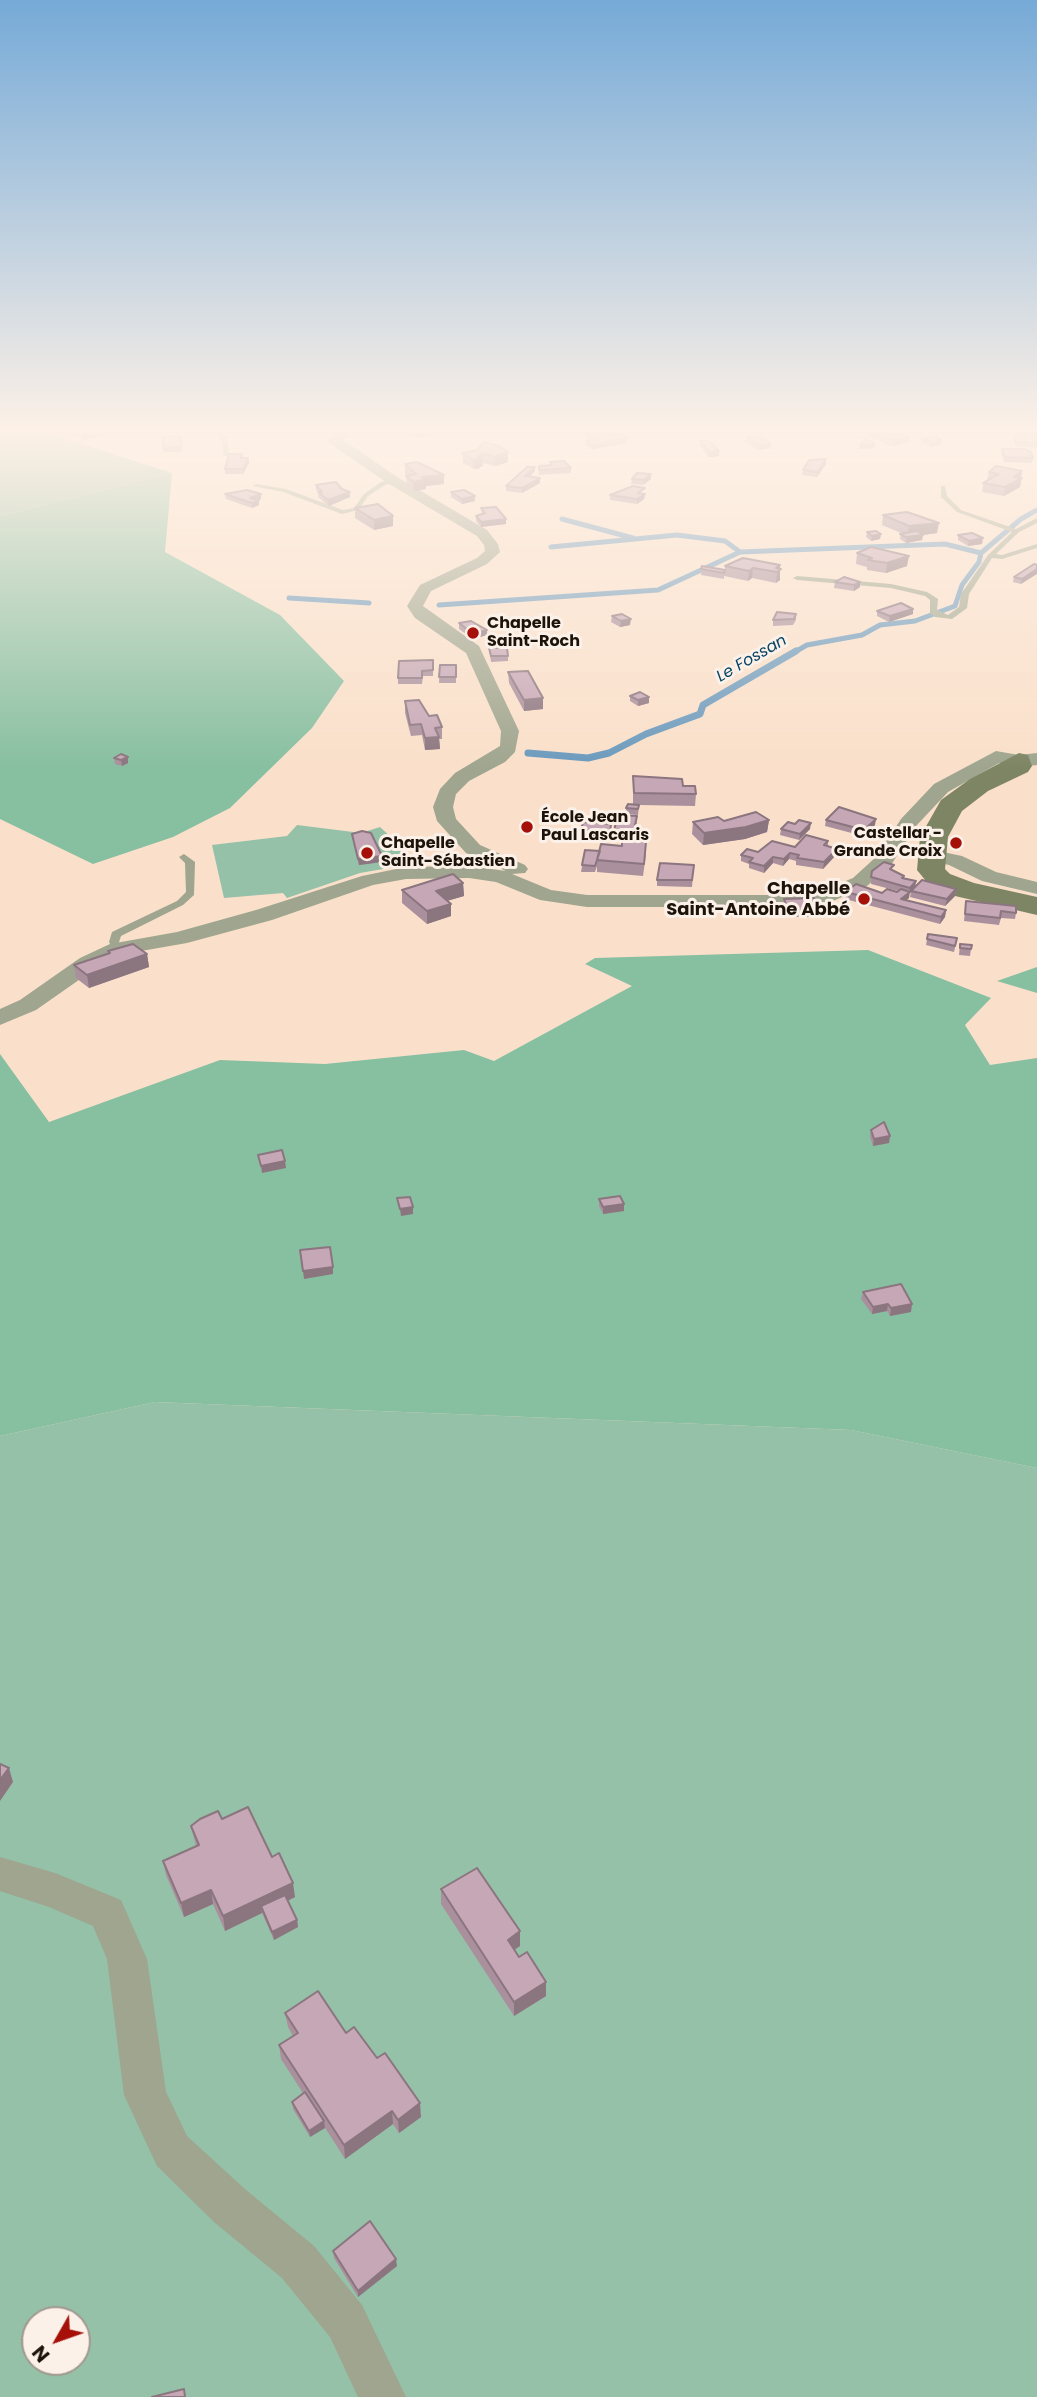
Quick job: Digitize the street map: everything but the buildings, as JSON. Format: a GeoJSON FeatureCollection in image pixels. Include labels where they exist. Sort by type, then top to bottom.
{"type":"FeatureCollection","features":[{"type":"Feature","properties":{"kind":"street"},"geometry":{"type":"LineString","coordinates":[[491,546],[493,552],[482,561],[425,588],[415,606],[421,615],[473,650],[510,731],[509,748],[498,758],[462,777],[447,793],[443,807],[447,821],[473,849],[535,876],[545,883],[547,896]]}},
{"type":"Feature","properties":{"kind":"street"},"geometry":{"type":"LineString","coordinates":[[0,1018],[28,1005],[88,963],[118,949],[191,935],[264,915],[369,880],[406,873],[469,872],[500,876],[547,896],[627,903],[795,901],[826,897],[860,882],[884,861],[908,823],[941,788],[996,757],[1028,760]]}},
{"type":"Feature","properties":{"kind":"street"},"geometry":{"type":"LineString","coordinates":[[1028,760],[979,785],[951,806],[934,837],[931,870],[940,880],[965,890],[1037,906]]}},
{"type":"Feature","properties":{"kind":"street"},"geometry":{"type":"LineString","coordinates":[[933,856],[955,860],[989,877],[1037,888]]}},
{"type":"Feature","properties":{"kind":"street"},"geometry":{"type":"LineString","coordinates":[[0,1874],[55,1891],[107,1913],[127,1959],[145,2095],[172,2151],[230,2206],[298,2262],[346,2321],[382,2397]]}},
{"type":"Feature","properties":{"kind":"lane"},"geometry":{"type":"LineString","coordinates":[[797,578],[891,586],[928,594],[934,599],[936,613],[949,617],[963,608],[965,594],[990,556],[1001,546]]}},
{"type":"Feature","properties":{"kind":"lane"},"geometry":{"type":"LineString","coordinates":[[990,556],[1002,556],[1037,546]]}},
{"type":"Feature","properties":{"kind":"lane"},"geometry":{"type":"LineString","coordinates":[[118,949],[114,942],[116,934],[180,903],[191,893],[190,862],[184,857]]}},
{"type":"Feature","properties":{"kind":"green space"},"geometry":{"type":"Polygon","coordinates":[[[0,546],[166,546],[165,552],[280,615],[344,681],[312,728],[230,808],[173,837],[93,864],[0,819],[0,546]]]}},
{"type":"Feature","properties":{"kind":"green space"},"geometry":{"type":"Polygon","coordinates":[[[297,825],[361,833],[380,827],[406,851],[412,864],[360,873],[287,898],[283,893],[224,898],[212,845],[287,836],[297,825]]]}},
{"type":"Feature","properties":{"kind":"green space"},"geometry":{"type":"Polygon","coordinates":[[[868,950],[991,998],[965,1025],[990,1065],[1037,1058],[1037,1468],[851,1430],[155,1402],[0,1436],[0,1054],[49,1122],[220,1060],[325,1064],[464,1050],[494,1061],[632,986],[585,964],[595,958],[868,950]]]}},
{"type":"Feature","properties":{"kind":"green space"},"geometry":{"type":"Polygon","coordinates":[[[1037,967],[1037,993],[997,981],[1037,967]]]}},
{"type":"Feature","properties":{"kind":"green space"},"geometry":{"type":"Polygon","coordinates":[[[155,1402],[851,1430],[1037,1468],[1037,2397],[0,2397],[0,1436],[155,1402]]]}},
{"type":"Feature","properties":{"kind":"waterway"},"geometry":{"type":"LineString","coordinates":[[551,547],[563,546]]}},
{"type":"Feature","properties":{"kind":"waterway"},"geometry":{"type":"LineString","coordinates":[[732,546],[740,552]]}},
{"type":"Feature","properties":{"kind":"waterway"},"geometry":{"type":"LineString","coordinates":[[740,552],[897,546]]}},
{"type":"Feature","properties":{"kind":"waterway"},"geometry":{"type":"LineString","coordinates":[[952,546],[981,553]]}},
{"type":"Feature","properties":{"kind":"waterway","name":"Le Fossan"},"geometry":{"type":"LineString","coordinates":[[981,553],[989,546]]}},
{"type":"Feature","properties":{"kind":"waterway"},"geometry":{"type":"LineString","coordinates":[[439,605],[658,590],[740,552]]}},
{"type":"Feature","properties":{"kind":"waterway","name":"Le Fossan"},"geometry":{"type":"LineString","coordinates":[[793,653],[807,645],[862,635],[880,625],[915,621],[955,606],[962,585],[979,562],[981,553]]}},
{"type":"Feature","properties":{"kind":"waterway"},"geometry":{"type":"LineString","coordinates":[[289,598],[369,603]]}},
{"type":"Feature","properties":{"kind":"waterway","name":"Le Fossan"},"geometry":{"type":"LineString","coordinates":[[528,753],[588,758],[609,753],[646,734],[700,714],[703,705],[796,651]]}},
{"type":"Feature","properties":{"kind":"place","name":"Chapelle Saint-Roch"},"geometry":{"type":"Point","coordinates":[473,633]}},
{"type":"Feature","properties":{"kind":"place","name":"École Jean Paul Lascaris"},"geometry":{"type":"Point","coordinates":[527,827]}},
{"type":"Feature","properties":{"kind":"place","name":"Castellar - Grande Croix"},"geometry":{"type":"Point","coordinates":[956,843]}},
{"type":"Feature","properties":{"kind":"place","name":"Chapelle Saint-Sébastien"},"geometry":{"type":"Point","coordinates":[367,853]}},
{"type":"Feature","properties":{"kind":"place","name":"Chapelle Saint-Antoine Abbé"},"geometry":{"type":"Point","coordinates":[864,899]}}]}
